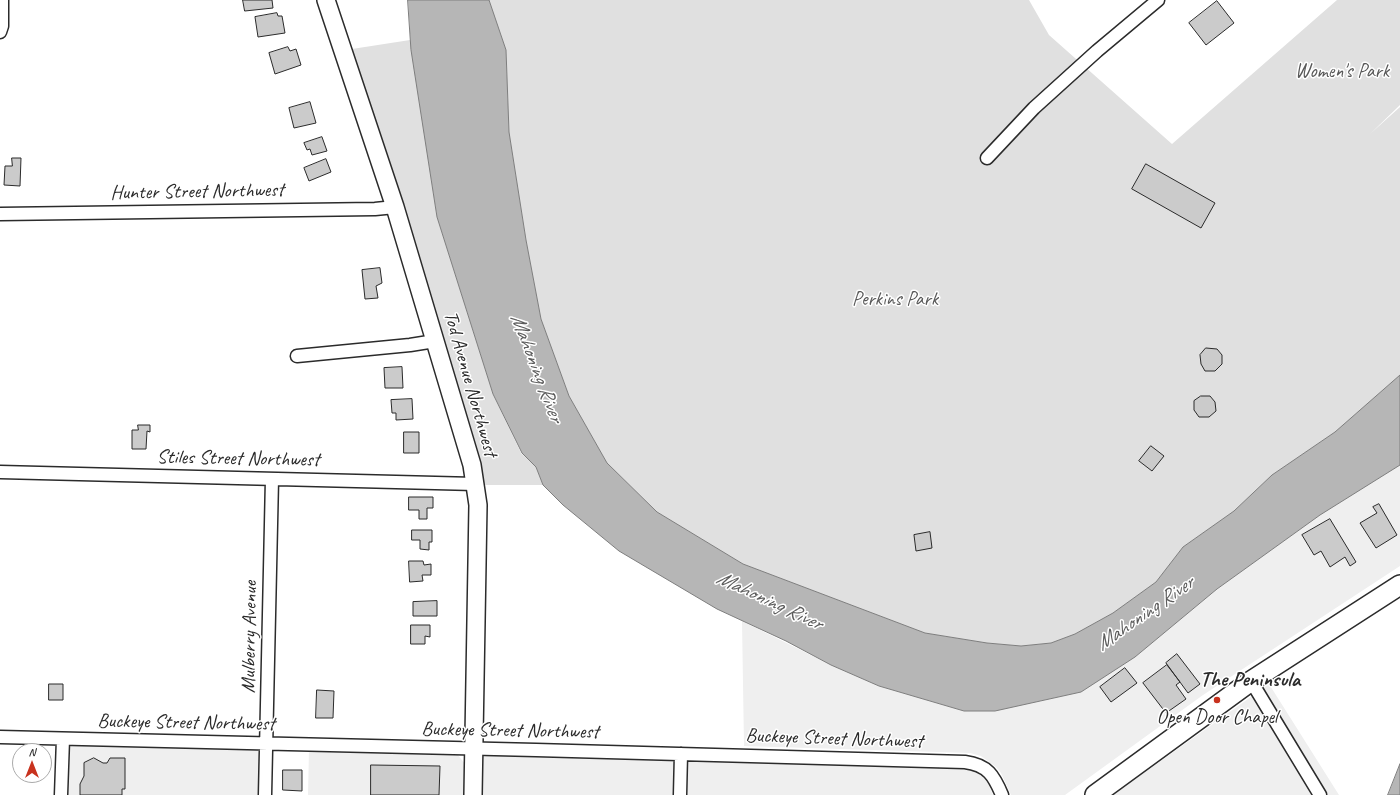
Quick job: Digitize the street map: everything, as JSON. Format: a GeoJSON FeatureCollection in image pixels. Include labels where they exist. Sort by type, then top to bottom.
{"type":"FeatureCollection","features":[{"type":"Feature","properties":{"kind":"main road","name":"Tod Avenue Northwest"},"geometry":{"type":"LineString","coordinates":[[326,0],[395,207],[472,465],[478,505],[473,795]]}},
{"type":"Feature","properties":{"kind":"main road"},"geometry":{"type":"LineString","coordinates":[[1095,795],[1251,681],[1400,585]]}},
{"type":"Feature","properties":{"kind":"street"},"geometry":{"type":"LineString","coordinates":[[0,32],[2,26],[2,0]]}},
{"type":"Feature","properties":{"kind":"street"},"geometry":{"type":"LineString","coordinates":[[987,158],[1034,108],[1097,51],[1158,0]]}},
{"type":"Feature","properties":{"kind":"street","name":"Hunter Street Northwest"},"geometry":{"type":"LineString","coordinates":[[0,214],[395,207]]}},
{"type":"Feature","properties":{"kind":"street"},"geometry":{"type":"LineString","coordinates":[[297,356],[410,345],[435,341]]}},
{"type":"Feature","properties":{"kind":"street","name":"Stiles Street Northwest"},"geometry":{"type":"LineString","coordinates":[[0,472],[475,484]]}},
{"type":"Feature","properties":{"kind":"street","name":"Mulberry Avenue"},"geometry":{"type":"LineString","coordinates":[[265,795],[272,479]]}},
{"type":"Feature","properties":{"kind":"street"},"geometry":{"type":"LineString","coordinates":[[1251,681],[1320,795]]}},
{"type":"Feature","properties":{"kind":"street","name":"Buckeye Street Northwest"},"geometry":{"type":"LineString","coordinates":[[0,737],[966,762],[980,766],[988,771],[995,779],[1002,795]]}},
{"type":"Feature","properties":{"kind":"street"},"geometry":{"type":"LineString","coordinates":[[61,795],[63,739]]}},
{"type":"Feature","properties":{"kind":"street"},"geometry":{"type":"LineString","coordinates":[[680,795],[681,754]]}},
{"type":"Feature","properties":{"kind":"shaded area"},"geometry":{"type":"Polygon","coordinates":[[[1400,465],[1400,566],[1203,695],[1065,795],[1011,795],[1001,773],[996,767],[981,756],[970,753],[744,746],[742,621],[831,665],[879,686],[964,711],[1042,701],[1080,692],[1135,657],[1219,588],[1320,515],[1400,465]]]}},
{"type":"Feature","properties":{"kind":"shaded area"},"geometry":{"type":"Polygon","coordinates":[[[1269,684],[1339,795],[1113,795],[1269,684]]]}},
{"type":"Feature","properties":{"kind":"shaded area"},"geometry":{"type":"Polygon","coordinates":[[[72,745],[255,748],[258,751],[259,756],[258,795],[68,795],[69,748],[72,745]]]}},
{"type":"Feature","properties":{"kind":"shaded area"},"geometry":{"type":"Polygon","coordinates":[[[309,749],[457,754],[466,765],[463,795],[308,795],[309,749]]]}},
{"type":"Feature","properties":{"kind":"shaded area"},"geometry":{"type":"Polygon","coordinates":[[[492,755],[967,768],[982,776],[988,783],[993,795],[480,795],[478,762],[482,757],[492,755]]]}},
{"type":"Feature","properties":{"kind":"green space","name":"Perkins Park"},"geometry":{"type":"Polygon","coordinates":[[[489,0],[1029,0],[1049,35],[1172,144],[1337,0],[1400,0],[1400,105],[1370,134],[1400,107],[1400,375],[1335,432],[1272,475],[1234,511],[1183,547],[1156,582],[1113,613],[1075,634],[1051,643],[1021,646],[987,643],[925,633],[743,564],[657,512],[607,463],[569,396],[541,319],[526,240],[509,132],[506,50],[489,0]]]}},
{"type":"Feature","properties":{"kind":"green space"},"geometry":{"type":"Polygon","coordinates":[[[410,40],[437,217],[493,394],[521,453],[536,467],[543,485],[483,485],[482,468],[352,49],[410,40]]]}},
{"type":"Feature","properties":{"kind":"water","name":"Mahoning River"},"geometry":{"type":"Polygon","coordinates":[[[408,0],[489,0],[506,50],[509,132],[526,240],[541,319],[569,396],[607,463],[657,512],[743,564],[925,633],[987,643],[1021,646],[1051,643],[1075,634],[1113,613],[1156,582],[1183,547],[1234,511],[1272,475],[1335,432],[1400,375],[1400,465],[1320,515],[1217,589],[1135,657],[1081,692],[995,711],[964,711],[879,686],[831,665],[786,641],[717,609],[619,551],[563,505],[543,485],[536,467],[522,453],[493,394],[437,217],[411,50],[408,0]]]}},
{"type":"Feature","properties":{"kind":"water"},"geometry":{"type":"Polygon","coordinates":[[[1400,764],[1400,795],[1388,795],[1400,764]]]}},
{"type":"Feature","properties":{"kind":"building"},"geometry":{"type":"Polygon","coordinates":[[[243,0],[272,0],[273,8],[245,11],[243,0]]]}},
{"type":"Feature","properties":{"kind":"building"},"geometry":{"type":"Polygon","coordinates":[[[1217,1],[1234,23],[1206,45],[1189,23],[1217,1]]]}},
{"type":"Feature","properties":{"kind":"building"},"geometry":{"type":"Polygon","coordinates":[[[277,13],[278,16],[282,16],[285,33],[258,37],[255,17],[277,13]]]}},
{"type":"Feature","properties":{"kind":"building"},"geometry":{"type":"Polygon","coordinates":[[[288,47],[290,51],[296,49],[301,65],[275,74],[269,53],[288,47]]]}},
{"type":"Feature","properties":{"kind":"building"},"geometry":{"type":"Polygon","coordinates":[[[310,102],[316,123],[294,128],[289,108],[310,102]]]}},
{"type":"Feature","properties":{"kind":"building"},"geometry":{"type":"Polygon","coordinates":[[[322,137],[327,151],[312,155],[310,149],[307,150],[304,143],[322,137]]]}},
{"type":"Feature","properties":{"kind":"building"},"geometry":{"type":"Polygon","coordinates":[[[12,158],[21,158],[20,186],[4,185],[5,166],[12,166],[12,158]]]}},
{"type":"Feature","properties":{"kind":"building"},"geometry":{"type":"Polygon","coordinates":[[[326,159],[331,172],[309,181],[304,168],[326,159]]]}},
{"type":"Feature","properties":{"kind":"building"},"geometry":{"type":"Polygon","coordinates":[[[1146,164],[1215,203],[1201,228],[1132,189],[1146,164]]]}},
{"type":"Feature","properties":{"kind":"building"},"geometry":{"type":"Polygon","coordinates":[[[380,268],[382,283],[376,286],[378,298],[365,299],[362,270],[380,268]]]}},
{"type":"Feature","properties":{"kind":"building"},"geometry":{"type":"Polygon","coordinates":[[[1206,348],[1217,349],[1222,355],[1222,364],[1215,371],[1205,371],[1201,364],[1200,355],[1206,348]]]}},
{"type":"Feature","properties":{"kind":"building"},"geometry":{"type":"Polygon","coordinates":[[[402,367],[403,388],[385,388],[384,368],[402,367]]]}},
{"type":"Feature","properties":{"kind":"building"},"geometry":{"type":"Polygon","coordinates":[[[1201,396],[1210,396],[1215,402],[1216,411],[1209,417],[1199,417],[1194,410],[1194,401],[1201,396]]]}},
{"type":"Feature","properties":{"kind":"building"},"geometry":{"type":"Polygon","coordinates":[[[412,399],[413,419],[396,420],[396,413],[392,413],[391,400],[412,399]]]}},
{"type":"Feature","properties":{"kind":"building"},"geometry":{"type":"Polygon","coordinates":[[[138,425],[150,425],[150,432],[147,431],[146,449],[132,449],[132,430],[138,430],[138,425]]]}},
{"type":"Feature","properties":{"kind":"building"},"geometry":{"type":"Polygon","coordinates":[[[404,432],[419,432],[419,453],[404,453],[404,432]]]}},
{"type":"Feature","properties":{"kind":"building"},"geometry":{"type":"Polygon","coordinates":[[[1151,446],[1164,456],[1152,471],[1139,461],[1151,446]]]}},
{"type":"Feature","properties":{"kind":"building"},"geometry":{"type":"Polygon","coordinates":[[[409,497],[433,497],[433,508],[427,508],[427,519],[419,519],[419,510],[409,510],[409,497]]]}},
{"type":"Feature","properties":{"kind":"building"},"geometry":{"type":"Polygon","coordinates":[[[1379,504],[1397,535],[1376,548],[1360,523],[1377,513],[1373,507],[1379,504]]]}},
{"type":"Feature","properties":{"kind":"building"},"geometry":{"type":"Polygon","coordinates":[[[1330,519],[1356,562],[1350,566],[1345,557],[1330,567],[1321,551],[1314,555],[1302,535],[1330,519]]]}},
{"type":"Feature","properties":{"kind":"building"},"geometry":{"type":"Polygon","coordinates":[[[412,530],[432,530],[432,542],[429,542],[429,550],[420,549],[420,540],[412,540],[412,530]]]}},
{"type":"Feature","properties":{"kind":"building"},"geometry":{"type":"Polygon","coordinates":[[[930,532],[932,548],[916,551],[914,535],[930,532]]]}},
{"type":"Feature","properties":{"kind":"building"},"geometry":{"type":"Polygon","coordinates":[[[409,561],[423,561],[424,565],[431,564],[431,575],[422,575],[423,581],[410,582],[409,561]]]}},
{"type":"Feature","properties":{"kind":"building"},"geometry":{"type":"Polygon","coordinates":[[[437,601],[437,616],[413,616],[413,602],[437,601]]]}},
{"type":"Feature","properties":{"kind":"building"},"geometry":{"type":"Polygon","coordinates":[[[411,625],[430,625],[430,637],[425,636],[425,644],[411,644],[411,625]]]}},
{"type":"Feature","properties":{"kind":"building"},"geometry":{"type":"Polygon","coordinates":[[[1177,654],[1200,684],[1188,693],[1166,663],[1177,654]]]}},
{"type":"Feature","properties":{"kind":"building"},"geometry":{"type":"Polygon","coordinates":[[[1167,665],[1180,682],[1176,685],[1186,699],[1166,713],[1143,683],[1167,665]]]}},
{"type":"Feature","properties":{"kind":"building"},"geometry":{"type":"Polygon","coordinates":[[[1125,668],[1137,683],[1111,702],[1100,687],[1125,668]]]}},
{"type":"Feature","properties":{"kind":"building"},"geometry":{"type":"Polygon","coordinates":[[[49,684],[63,684],[63,700],[49,700],[49,684]]]}},
{"type":"Feature","properties":{"kind":"building"},"geometry":{"type":"Polygon","coordinates":[[[317,690],[334,691],[333,718],[316,718],[317,690]]]}},
{"type":"Feature","properties":{"kind":"building"},"geometry":{"type":"Polygon","coordinates":[[[94,758],[103,763],[107,763],[110,758],[125,758],[125,789],[122,789],[122,795],[80,795],[80,784],[84,776],[84,763],[94,758]]]}},
{"type":"Feature","properties":{"kind":"building"},"geometry":{"type":"Polygon","coordinates":[[[371,765],[440,766],[439,795],[371,795],[371,765]]]}},
{"type":"Feature","properties":{"kind":"building"},"geometry":{"type":"Polygon","coordinates":[[[283,770],[302,770],[302,791],[283,790],[283,770]]]}},
{"type":"Feature","properties":{"kind":"place","name":"Open Door Chapel"},"geometry":{"type":"Point","coordinates":[1217,700]}},
{"type":"Feature","properties":{"kind":"district","name":"The Peninsula"},"geometry":{"type":"Point","coordinates":[1250,680]}},
{"type":"Feature","properties":{"kind":"park label","name":"Women's Park"},"geometry":{"type":"Point","coordinates":[1342,72]}}]}
